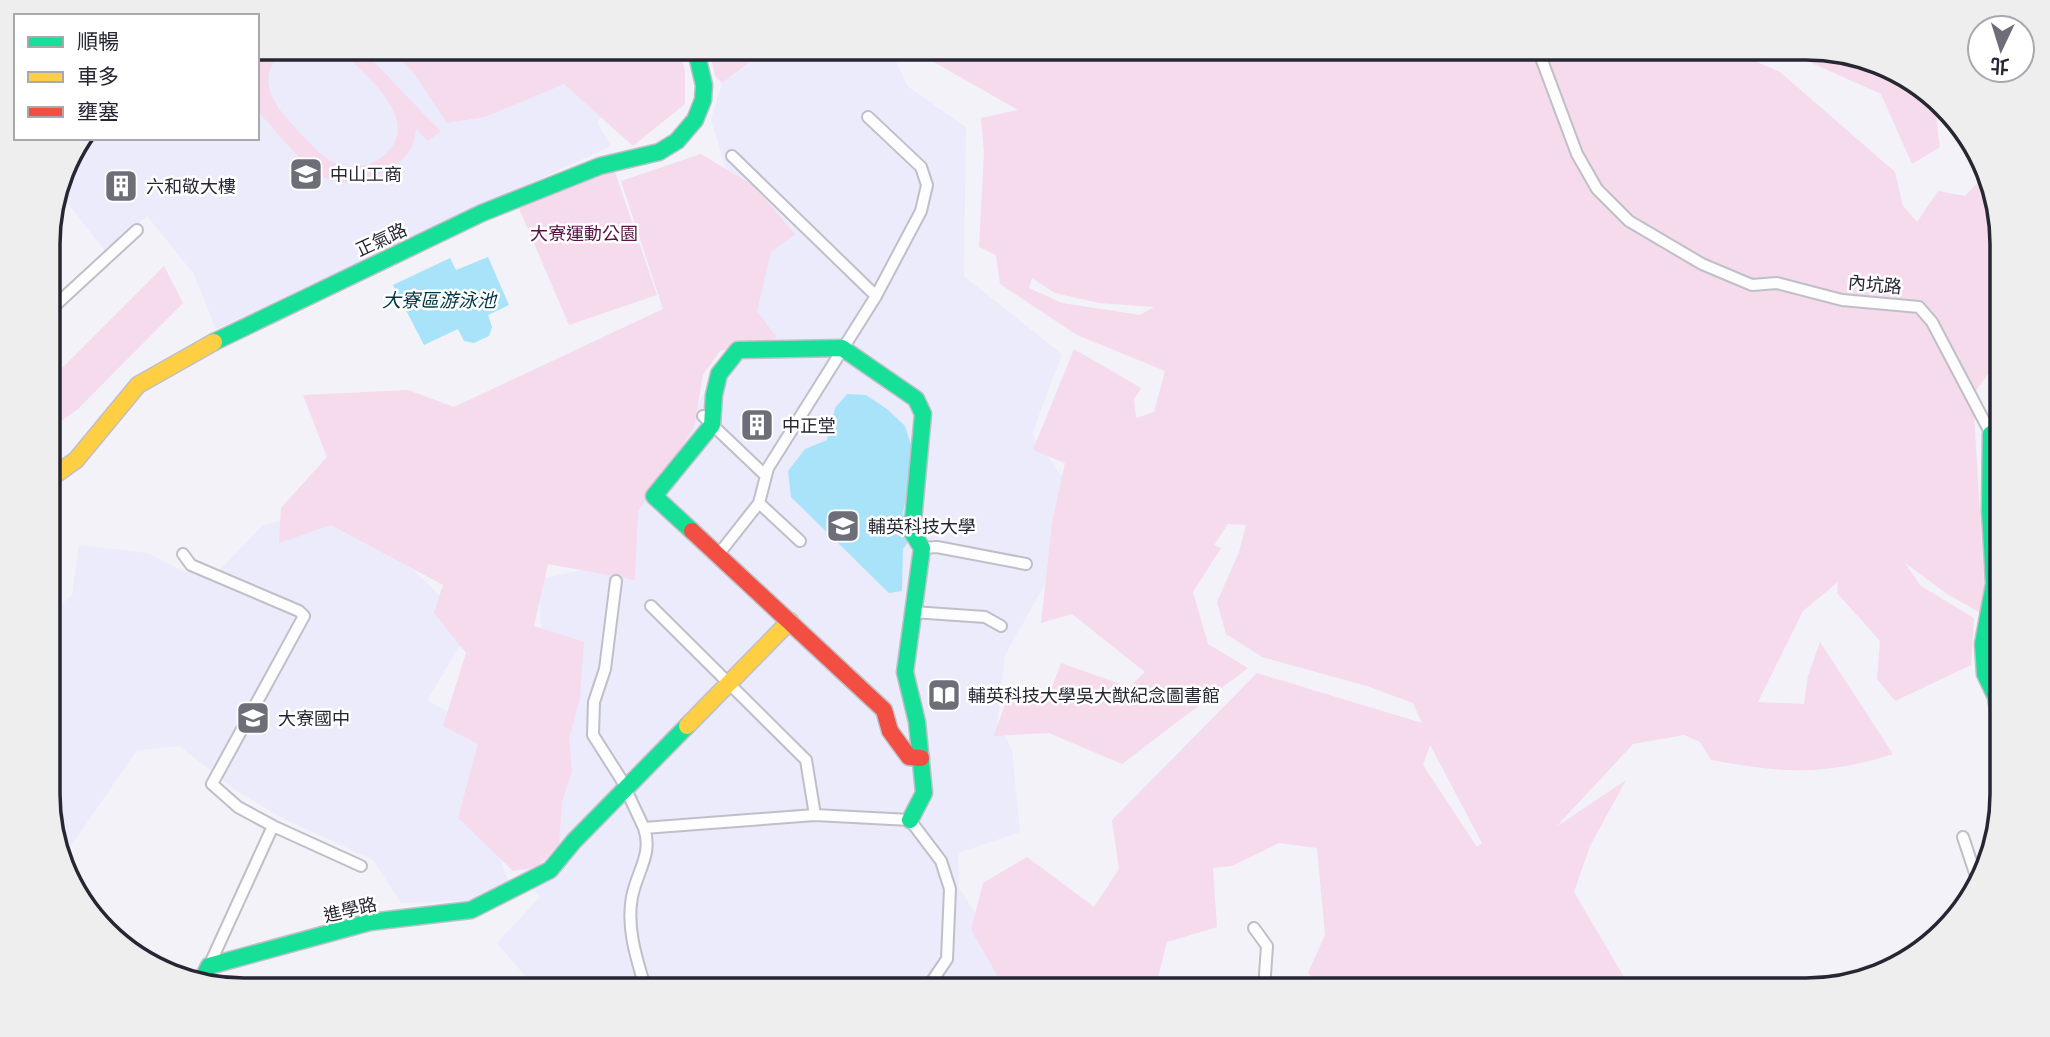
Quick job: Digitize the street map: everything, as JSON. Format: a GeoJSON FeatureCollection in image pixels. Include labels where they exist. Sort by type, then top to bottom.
{"type":"FeatureCollection","features":[{"type":"Feature","properties":{"kind":"street","name":"正氣路"},"geometry":{"type":"LineString","coordinates":[[60,471],[76,460],[138,385],[242,326],[482,213],[600,166],[659,152],[677,141],[695,120],[703,100],[704,85],[698,60]]}},
{"type":"Feature","properties":{"kind":"street","name":"內坑路"},"geometry":{"type":"LineString","coordinates":[[1542,60],[1577,154],[1597,189],[1629,221],[1702,264],[1752,285],[1777,283],[1842,300],[1919,307],[1932,322],[1990,419]]}},
{"type":"Feature","properties":{"kind":"street"},"geometry":{"type":"LineString","coordinates":[[718,555],[759,503],[766,475],[876,296],[921,211],[928,186],[921,167],[867,117]]}},
{"type":"Feature","properties":{"kind":"street"},"geometry":{"type":"LineString","coordinates":[[732,156],[876,296]]}},
{"type":"Feature","properties":{"kind":"street"},"geometry":{"type":"LineString","coordinates":[[60,301],[137,230]]}},
{"type":"Feature","properties":{"kind":"street"},"geometry":{"type":"LineString","coordinates":[[910,820],[924,793],[921,758],[917,722],[905,672],[922,548],[912,532],[923,414],[916,399],[842,348],[738,350],[730,356],[711,397],[707,421],[654,496],[884,710],[890,731],[909,757],[921,758]]}},
{"type":"Feature","properties":{"kind":"street"},"geometry":{"type":"LineString","coordinates":[[707,421],[766,475]]}},
{"type":"Feature","properties":{"kind":"street"},"geometry":{"type":"LineString","coordinates":[[759,503],[800,541]]}},
{"type":"Feature","properties":{"kind":"street"},"geometry":{"type":"LineString","coordinates":[[922,548],[937,547],[1026,564]]}},
{"type":"Feature","properties":{"kind":"street"},"geometry":{"type":"LineString","coordinates":[[183,554],[191,565],[299,611],[303,616],[212,784],[238,807],[361,866]]}},
{"type":"Feature","properties":{"kind":"street"},"geometry":{"type":"LineString","coordinates":[[616,581],[605,668],[594,702],[593,735],[626,789],[649,842],[632,897],[631,922],[643,978]]}},
{"type":"Feature","properties":{"kind":"street"},"geometry":{"type":"LineString","coordinates":[[650,606],[730,682],[806,760],[815,815]]}},
{"type":"Feature","properties":{"kind":"street","name":"內坑路"},"geometry":{"type":"LineString","coordinates":[[1990,606],[1983,645],[1985,674],[1990,684]]}},
{"type":"Feature","properties":{"kind":"street"},"geometry":{"type":"LineString","coordinates":[[913,612],[985,617],[1000,626]]}},
{"type":"Feature","properties":{"kind":"street","name":"進學路"},"geometry":{"type":"LineString","coordinates":[[205,973],[370,922],[471,910],[550,870],[573,841],[790,621]]}},
{"type":"Feature","properties":{"kind":"street"},"geometry":{"type":"LineString","coordinates":[[644,828],[815,815],[910,820],[941,861],[950,888],[947,959],[934,978]]}},
{"type":"Feature","properties":{"kind":"street"},"geometry":{"type":"LineString","coordinates":[[205,973],[273,826]]}},
{"type":"Feature","properties":{"kind":"street"},"geometry":{"type":"LineString","coordinates":[[1963,837],[1974,870]]}},
{"type":"Feature","properties":{"kind":"street"},"geometry":{"type":"LineString","coordinates":[[1254,928],[1267,946],[1265,977]]}},
{"type":"Feature","properties":{"kind":"shaded area","name":"中山工商"},"geometry":{"type":"Polygon","coordinates":[[[259,60],[628,60],[629,85],[597,122],[611,146],[216,329],[194,274],[147,216],[106,252],[65,200],[73,173],[91,140],[259,140],[259,60]]]}},
{"type":"Feature","properties":{"kind":"shaded area","name":"輔英科技大學"},"geometry":{"type":"Polygon","coordinates":[[[755,60],[896,60],[907,86],[966,127],[964,276],[1062,354],[1032,434],[1062,477],[1053,570],[1005,655],[997,723],[1012,749],[1020,832],[958,853],[959,888],[1016,978],[527,978],[497,943],[540,897],[522,879],[535,813],[542,651],[539,579],[627,561],[629,490],[681,431],[726,357],[738,207],[711,120],[722,83],[755,60]]]}},
{"type":"Feature","properties":{"kind":"shaded area","name":"大寮國中"},"geometry":{"type":"Polygon","coordinates":[[[335,507],[366,525],[472,626],[427,700],[489,736],[494,843],[510,885],[477,900],[401,903],[373,860],[284,819],[234,789],[179,746],[137,750],[69,849],[61,818],[60,794],[60,605],[72,595],[79,545],[147,553],[187,573],[193,565],[216,574],[263,525],[335,507]]]}},
{"type":"Feature","properties":{"kind":"green space"},"geometry":{"type":"Polygon","coordinates":[[[275,60],[269,84],[277,106],[323,156],[342,166],[364,165],[379,159],[393,145],[398,130],[395,115],[387,99],[351,60],[372,60],[441,132],[427,141],[416,128],[414,142],[405,157],[388,170],[366,180],[347,183],[331,180],[302,161],[261,115],[259,62],[275,60]]]}},
{"type":"Feature","properties":{"kind":"green space"},"geometry":{"type":"Polygon","coordinates":[[[401,60],[682,60],[685,104],[633,146],[564,84],[485,117],[447,123],[413,72],[401,60]]]}},
{"type":"Feature","properties":{"kind":"green space"},"geometry":{"type":"Polygon","coordinates":[[[712,60],[753,60],[722,83],[715,76],[712,60]]]}},
{"type":"Feature","properties":{"kind":"green space"},"geometry":{"type":"Polygon","coordinates":[[[932,60],[1753,60],[1780,72],[1895,172],[1903,206],[1917,222],[1938,191],[1965,196],[1979,181],[1989,219],[1990,243],[1990,375],[1987,375],[1973,395],[1986,616],[1947,594],[1904,562],[1921,586],[1974,618],[1971,665],[1895,701],[1877,679],[1880,641],[1837,593],[1838,582],[1803,611],[1758,702],[1804,704],[1808,676],[1820,642],[1893,754],[1845,766],[1782,770],[1711,760],[1700,742],[1684,735],[1633,744],[1556,827],[1626,780],[1590,846],[1574,892],[1624,977],[1312,977],[1308,973],[1325,935],[1317,848],[1279,843],[1232,866],[1213,868],[1217,927],[1167,942],[1158,977],[999,978],[971,930],[983,883],[1027,857],[1094,907],[1119,869],[1112,820],[1257,673],[1422,723],[1413,703],[1367,686],[1262,657],[1226,634],[1217,602],[1239,552],[1246,525],[1228,524],[1214,545],[1221,548],[1193,592],[1208,644],[1248,668],[1122,764],[1049,733],[994,736],[1006,701],[1049,695],[1061,663],[1129,687],[1145,672],[1072,614],[1041,623],[1052,523],[1065,463],[1033,450],[1074,349],[1141,388],[1134,399],[1136,418],[1154,412],[1165,371],[1077,335],[1000,284],[996,255],[979,247],[984,153],[981,118],[1018,110],[932,60]],[[1032,278],[1029,288],[1062,303],[1140,315],[1154,307],[1099,303],[1055,293],[1032,278]],[[1430,745],[1423,765],[1477,847],[1482,843],[1430,745]]]}},
{"type":"Feature","properties":{"kind":"green space"},"geometry":{"type":"Polygon","coordinates":[[[1805,60],[1831,61],[1866,69],[1909,90],[1935,112],[1940,147],[1912,164],[1881,94],[1805,60]]]}},
{"type":"Feature","properties":{"kind":"green space"},"geometry":{"type":"Polygon","coordinates":[[[701,154],[754,186],[795,234],[771,252],[757,311],[777,338],[720,351],[703,375],[694,428],[638,511],[635,580],[548,564],[534,626],[584,642],[580,698],[569,739],[572,771],[562,802],[559,844],[537,867],[513,871],[458,818],[478,744],[443,726],[466,653],[434,613],[443,585],[331,525],[279,543],[281,508],[327,457],[303,395],[408,390],[454,407],[663,309],[621,181],[701,154]]]}},
{"type":"Feature","properties":{"kind":"green space","name":"大寮運動公園"},"geometry":{"type":"Polygon","coordinates":[[[614,169],[657,295],[569,325],[518,206],[614,169]]]}},
{"type":"Feature","properties":{"kind":"green space"},"geometry":{"type":"Polygon","coordinates":[[[164,266],[183,303],[78,409],[60,422],[60,370],[164,266]]]}},
{"type":"Feature","properties":{"kind":"water","name":"大寮區游泳池"},"geometry":{"type":"Polygon","coordinates":[[[488,257],[509,305],[488,315],[492,327],[489,336],[474,343],[464,341],[458,329],[424,345],[393,285],[450,258],[456,270],[488,257]]]}},
{"type":"Feature","properties":{"kind":"water"},"geometry":{"type":"Polygon","coordinates":[[[847,394],[866,395],[887,409],[905,426],[914,454],[903,513],[908,542],[903,549],[902,591],[889,593],[791,497],[788,471],[805,449],[827,440],[835,408],[847,394]]]}},
{"type":"Feature","properties":{"kind":"traffic: fast"},"geometry":{"type":"LineString","coordinates":[[214,342],[482,213],[600,166],[659,152],[677,141],[695,120],[703,100],[704,85],[698,60]]}},
{"type":"Feature","properties":{"kind":"traffic: fast"},"geometry":{"type":"LineString","coordinates":[[692,531],[654,496],[712,425],[719,374],[738,350],[842,348],[916,399],[923,414],[912,532],[922,548],[905,672],[917,722],[924,793],[910,820]]}},
{"type":"Feature","properties":{"kind":"traffic: fast"},"geometry":{"type":"LineString","coordinates":[[1990,606],[1983,644],[1985,674],[1990,684]]}},
{"type":"Feature","properties":{"kind":"traffic: fast"},"geometry":{"type":"LineString","coordinates":[[205,973],[209,966],[370,922],[471,910],[550,870],[574,841],[687,726]]}},
{"type":"Feature","properties":{"kind":"traffic: slow"},"geometry":{"type":"LineString","coordinates":[[60,471],[76,460],[138,385],[214,342]]}},
{"type":"Feature","properties":{"kind":"traffic: slow"},"geometry":{"type":"LineString","coordinates":[[687,726],[790,621]]}},
{"type":"Feature","properties":{"kind":"traffic: jam"},"geometry":{"type":"LineString","coordinates":[[692,531],[884,710],[890,731],[909,757],[921,758]]}},
{"type":"Feature","properties":{"kind":"place","name":"中山工商"},"geometry":{"type":"Point","coordinates":[306,174]}},
{"type":"Feature","properties":{"kind":"place","name":"六和敬大樓"},"geometry":{"type":"Point","coordinates":[121,186]}},
{"type":"Feature","properties":{"kind":"place","name":"中正堂"},"geometry":{"type":"Point","coordinates":[757,425]}},
{"type":"Feature","properties":{"kind":"place","name":"輔英科技大學"},"geometry":{"type":"Point","coordinates":[843,526]}},
{"type":"Feature","properties":{"kind":"place","name":"輔英科技大學吳大猷紀念圖書館"},"geometry":{"type":"Point","coordinates":[944,695]}},
{"type":"Feature","properties":{"kind":"place","name":"大寮國中"},"geometry":{"type":"Point","coordinates":[253,718]}}]}
